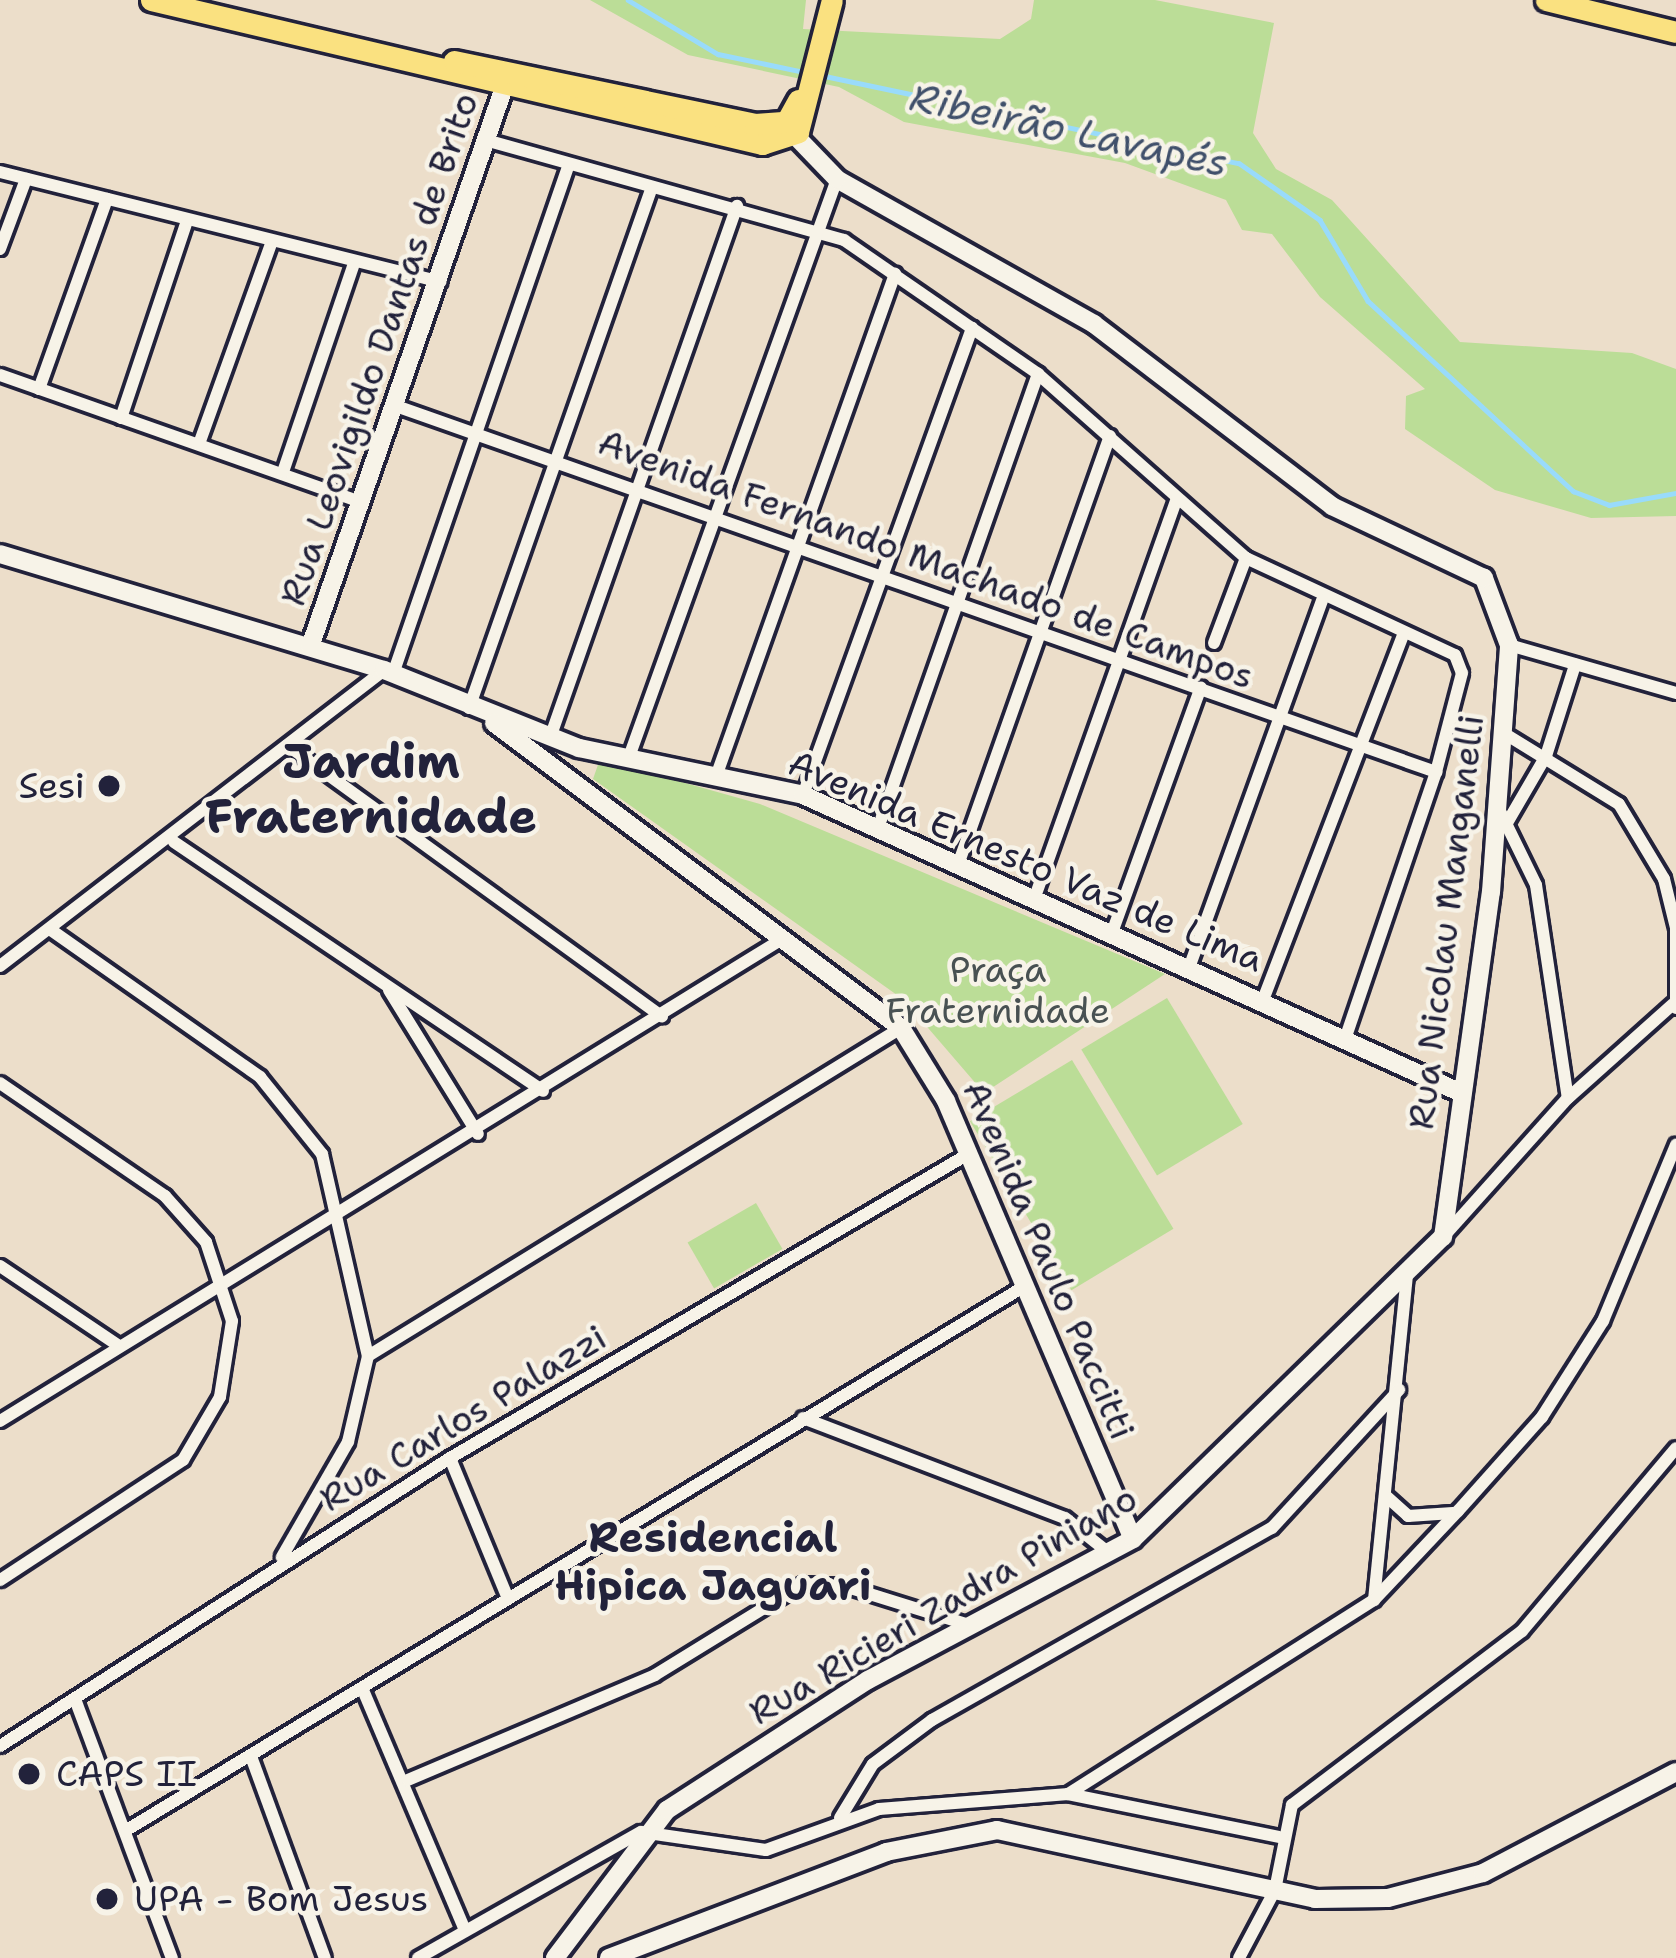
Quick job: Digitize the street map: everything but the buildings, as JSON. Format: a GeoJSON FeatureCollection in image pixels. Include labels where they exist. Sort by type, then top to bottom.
{"type":"FeatureCollection","features":[{"type":"Feature","properties":{"kind":"main road"},"geometry":{"type":"LineString","coordinates":[[151,0],[507,80],[789,130],[807,91],[821,0]]}},
{"type":"Feature","properties":{"kind":"main road"},"geometry":{"type":"LineString","coordinates":[[201,0],[507,80]]}},
{"type":"Feature","properties":{"kind":"main road"},"geometry":{"type":"LineString","coordinates":[[814,57],[832,0]]}},
{"type":"Feature","properties":{"kind":"main road"},"geometry":{"type":"LineString","coordinates":[[1546,0],[1676,32]]}},
{"type":"Feature","properties":{"kind":"street","name":"Rua Leovigildo Dantas de Brito"},"geometry":{"type":"LineString","coordinates":[[310,647],[507,80]]}},
{"type":"Feature","properties":{"kind":"street","name":"Rua Nicolau Manganelli"},"geometry":{"type":"LineString","coordinates":[[789,130],[837,179],[1094,324],[1346,514],[1473,569],[1493,589],[1509,645],[1497,804],[1457,1091],[1443,1237]]}},
{"type":"Feature","properties":{"kind":"street"},"geometry":{"type":"LineString","coordinates":[[489,141],[568,167],[821,228],[1038,374],[1246,558],[1322,600],[1461,662],[1436,772],[1346,1036]]}},
{"type":"Feature","properties":{"kind":"street"},"geometry":{"type":"LineString","coordinates":[[0,966],[174,842],[388,672],[568,167]]}},
{"type":"Feature","properties":{"kind":"street"},"geometry":{"type":"LineString","coordinates":[[0,172],[353,266],[440,282]]}},
{"type":"Feature","properties":{"kind":"street"},"geometry":{"type":"LineString","coordinates":[[0,249],[26,179]]}},
{"type":"Feature","properties":{"kind":"street"},"geometry":{"type":"LineString","coordinates":[[629,757],[837,179]]}},
{"type":"Feature","properties":{"kind":"street"},"geometry":{"type":"LineString","coordinates":[[0,554],[388,672],[477,712],[557,460],[652,188]]}},
{"type":"Feature","properties":{"kind":"street"},"geometry":{"type":"LineString","coordinates":[[39,389],[106,199]]}},
{"type":"Feature","properties":{"kind":"street"},"geometry":{"type":"LineString","coordinates":[[551,735],[737,206]]}},
{"type":"Feature","properties":{"kind":"street"},"geometry":{"type":"LineString","coordinates":[[122,418],[188,221]]}},
{"type":"Feature","properties":{"kind":"street"},"geometry":{"type":"LineString","coordinates":[[199,444],[271,244]]}},
{"type":"Feature","properties":{"kind":"street"},"geometry":{"type":"LineString","coordinates":[[283,472],[353,266]]}},
{"type":"Feature","properties":{"kind":"street"},"geometry":{"type":"LineString","coordinates":[[718,771],[895,274]]}},
{"type":"Feature","properties":{"kind":"street"},"geometry":{"type":"LineString","coordinates":[[803,795],[972,328]]}},
{"type":"Feature","properties":{"kind":"street"},"geometry":{"type":"LineString","coordinates":[[0,374],[360,502]]}},
{"type":"Feature","properties":{"kind":"street"},"geometry":{"type":"LineString","coordinates":[[877,831],[1038,374]]}},
{"type":"Feature","properties":{"kind":"street","name":"Avenida Fernando Machado de Campos"},"geometry":{"type":"LineString","coordinates":[[395,406],[1436,772]]}},
{"type":"Feature","properties":{"kind":"street"},"geometry":{"type":"LineString","coordinates":[[958,862],[1110,436]]}},
{"type":"Feature","properties":{"kind":"street"},"geometry":{"type":"LineString","coordinates":[[1036,894],[1177,499]]}},
{"type":"Feature","properties":{"kind":"street"},"geometry":{"type":"LineString","coordinates":[[1214,643],[1246,558]]}},
{"type":"Feature","properties":{"kind":"street"},"geometry":{"type":"LineString","coordinates":[[1189,968],[1322,600]]}},
{"type":"Feature","properties":{"kind":"street"},"geometry":{"type":"LineString","coordinates":[[1262,1000],[1403,634]]}},
{"type":"Feature","properties":{"kind":"street"},"geometry":{"type":"LineString","coordinates":[[1509,645],[1676,694]]}},
{"type":"Feature","properties":{"kind":"street"},"geometry":{"type":"LineString","coordinates":[[1507,823],[1546,756],[1575,664]]}},
{"type":"Feature","properties":{"kind":"street"},"geometry":{"type":"LineString","coordinates":[[1113,930],[1201,687]]}},
{"type":"Feature","properties":{"kind":"street","name":"Avenida Ernesto Vaz de Lima"},"geometry":{"type":"LineString","coordinates":[[477,712],[579,748],[718,771],[803,795],[877,831],[1036,894],[1457,1091]]}},
{"type":"Feature","properties":{"kind":"street","name":"Avenida Paulo Paccitti"},"geometry":{"type":"LineString","coordinates":[[477,712],[901,1028],[1025,1286],[1133,1539]]}},
{"type":"Feature","properties":{"kind":"street"},"geometry":{"type":"LineString","coordinates":[[1502,732],[1546,756],[1634,824],[1676,928],[1675,1006]]}},
{"type":"Feature","properties":{"kind":"street"},"geometry":{"type":"LineString","coordinates":[[291,748],[662,1017]]}},
{"type":"Feature","properties":{"kind":"street"},"geometry":{"type":"LineString","coordinates":[[570,783],[579,748]]}},
{"type":"Feature","properties":{"kind":"street"},"geometry":{"type":"LineString","coordinates":[[1497,804],[1544,922],[1568,1098]]}},
{"type":"Feature","properties":{"kind":"street"},"geometry":{"type":"LineString","coordinates":[[174,842],[542,1091]]}},
{"type":"Feature","properties":{"kind":"street"},"geometry":{"type":"LineString","coordinates":[[51,930],[260,1077],[322,1154],[341,1214],[368,1356],[326,1491],[267,1571]]}},
{"type":"Feature","properties":{"kind":"street"},"geometry":{"type":"LineString","coordinates":[[0,1421],[478,1134],[779,941]]}},
{"type":"Feature","properties":{"kind":"street"},"geometry":{"type":"LineString","coordinates":[[385,984],[478,1134]]}},
{"type":"Feature","properties":{"kind":"street","name":"Rua Ricieri Zadra Piniano"},"geometry":{"type":"LineString","coordinates":[[555,1958],[641,1832],[969,1625],[1133,1539],[1443,1237],[1568,1098],[1675,1006]]}},
{"type":"Feature","properties":{"kind":"street"},"geometry":{"type":"LineString","coordinates":[[368,1356],[901,1028]]}},
{"type":"Feature","properties":{"kind":"street"},"geometry":{"type":"LineString","coordinates":[[0,1082],[165,1196],[206,1242],[224,1287],[231,1350],[220,1397],[183,1460],[0,1580]]}},
{"type":"Feature","properties":{"kind":"street"},"geometry":{"type":"LineString","coordinates":[[1068,1794],[1374,1600],[1458,1511],[1542,1417],[1603,1322],[1676,1145]]}},
{"type":"Feature","properties":{"kind":"street","name":"Rua Carlos Palazzi"},"geometry":{"type":"LineString","coordinates":[[0,1746],[450,1458],[965,1156]]}},
{"type":"Feature","properties":{"kind":"street"},"geometry":{"type":"LineString","coordinates":[[0,1266],[118,1346]]}},
{"type":"Feature","properties":{"kind":"street"},"geometry":{"type":"LineString","coordinates":[[1374,1600],[1399,1390],[1407,1273]]}},
{"type":"Feature","properties":{"kind":"street"},"geometry":{"type":"LineString","coordinates":[[125,1831],[252,1759],[508,1598],[1025,1286]]}},
{"type":"Feature","properties":{"kind":"street"},"geometry":{"type":"LineString","coordinates":[[840,1818],[872,1764],[932,1720],[1272,1528],[1399,1390]]}},
{"type":"Feature","properties":{"kind":"street"},"geometry":{"type":"LineString","coordinates":[[803,1418],[1065,1518],[1109,1553]]}},
{"type":"Feature","properties":{"kind":"street"},"geometry":{"type":"LineString","coordinates":[[1239,1958],[1275,1890],[1279,1837],[1306,1792],[1522,1631],[1676,1448]]}},
{"type":"Feature","properties":{"kind":"street"},"geometry":{"type":"LineString","coordinates":[[450,1458],[508,1598]]}},
{"type":"Feature","properties":{"kind":"street"},"geometry":{"type":"LineString","coordinates":[[1385,1495],[1408,1516],[1458,1511]]}},
{"type":"Feature","properties":{"kind":"street"},"geometry":{"type":"LineString","coordinates":[[408,1780],[655,1675],[802,1584],[844,1586],[969,1625]]}},
{"type":"Feature","properties":{"kind":"street"},"geometry":{"type":"LineString","coordinates":[[363,1690],[408,1780],[464,1928]]}},
{"type":"Feature","properties":{"kind":"street"},"geometry":{"type":"LineString","coordinates":[[75,1699],[172,1958]]}},
{"type":"Feature","properties":{"kind":"street"},"geometry":{"type":"LineString","coordinates":[[252,1759],[326,1958]]}},
{"type":"Feature","properties":{"kind":"street"},"geometry":{"type":"LineString","coordinates":[[609,1958],[886,1852],[998,1830],[1341,1901],[1436,1887],[1676,1772]]}},
{"type":"Feature","properties":{"kind":"street"},"geometry":{"type":"LineString","coordinates":[[418,1958],[641,1832],[766,1850],[840,1818],[1068,1794],[1279,1837]]}},
{"type":"Feature","properties":{"kind":"green space"},"geometry":{"type":"Polygon","coordinates":[[[590,0],[806,0],[803,29],[1000,39],[1031,19],[1034,0],[1155,0],[1274,23],[1253,133],[1276,169],[1332,200],[1460,342],[1632,353],[1676,369],[1676,516],[1591,518],[1495,490],[1405,429],[1406,396],[1425,389],[1320,297],[1272,234],[1242,230],[1226,200],[1125,163],[904,122],[839,87],[688,55],[590,0]]]}},
{"type":"Feature","properties":{"kind":"green space","name":"Praça Fraternidade"},"geometry":{"type":"Polygon","coordinates":[[[600,759],[760,804],[1165,974],[984,1093],[904,1000],[593,779],[600,759]]]}},
{"type":"Feature","properties":{"kind":"green space"},"geometry":{"type":"Polygon","coordinates":[[[1167,998],[1243,1124],[1157,1176],[1081,1050],[1167,998]]]}},
{"type":"Feature","properties":{"kind":"green space"},"geometry":{"type":"Polygon","coordinates":[[[1072,1060],[1173,1229],[1071,1290],[970,1121],[1072,1060]]]}},
{"type":"Feature","properties":{"kind":"green space"},"geometry":{"type":"Polygon","coordinates":[[[756,1203],[783,1249],[714,1288],[688,1242],[756,1203]]]}},
{"type":"Feature","properties":{"kind":"waterway"},"geometry":{"type":"LineString","coordinates":[[628,0],[718,54],[809,73]]}},
{"type":"Feature","properties":{"kind":"waterway","name":"Ribeirão Lavapés"},"geometry":{"type":"LineString","coordinates":[[820,75],[1239,163],[1320,220],[1368,301],[1573,491],[1609,505],[1676,493]]}},
{"type":"Feature","properties":{"kind":"place","name":"Sesi"},"geometry":{"type":"Point","coordinates":[109,786]}},
{"type":"Feature","properties":{"kind":"place","name":"CAPS II"},"geometry":{"type":"Point","coordinates":[29,1774]}},
{"type":"Feature","properties":{"kind":"place","name":"UPA - Bom Jesus"},"geometry":{"type":"Point","coordinates":[107,1899]}},
{"type":"Feature","properties":{"kind":"district","name":"Jardim Fraternidade"},"geometry":{"type":"Point","coordinates":[371,788]}},
{"type":"Feature","properties":{"kind":"district","name":"Residencial Hipica Jaguari"},"geometry":{"type":"Point","coordinates":[713,1561]}}]}
